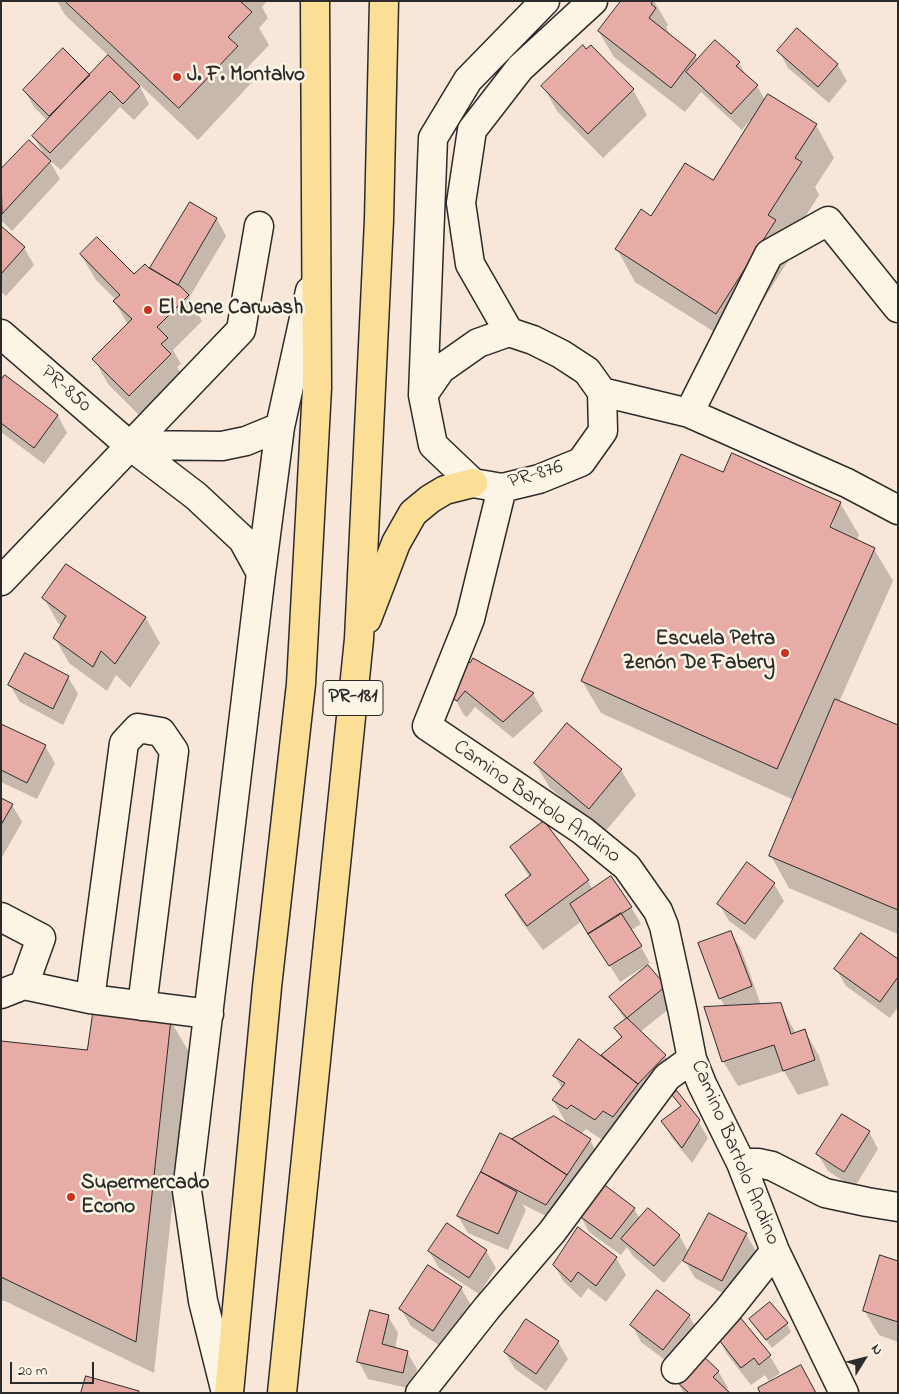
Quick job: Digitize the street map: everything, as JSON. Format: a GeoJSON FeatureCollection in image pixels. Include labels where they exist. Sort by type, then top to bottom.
{"type":"FeatureCollection","features":[{"type":"Feature","properties":{"kind":"main road","name":"PR-181"},"geometry":{"type":"LineString","coordinates":[[227,1393],[267,987],[301,684],[317,388],[315,1]]}},
{"type":"Feature","properties":{"kind":"main road","name":"PR-181"},"geometry":{"type":"LineString","coordinates":[[282,1393],[359,639],[379,220],[384,1]]}},
{"type":"Feature","properties":{"kind":"main road"},"geometry":{"type":"LineString","coordinates":[[359,639],[396,544],[413,513],[445,490],[473,483]]}},
{"type":"Feature","properties":{"kind":"street"},"geometry":{"type":"LineString","coordinates":[[473,483],[433,445],[423,395],[433,138],[468,80],[545,1]]}},
{"type":"Feature","properties":{"kind":"street"},"geometry":{"type":"LineString","coordinates":[[509,332],[470,264],[461,203],[472,130],[520,68],[594,1]]}},
{"type":"Feature","properties":{"kind":"street"},"geometry":{"type":"LineString","coordinates":[[689,413],[770,254],[828,221],[898,308]]}},
{"type":"Feature","properties":{"kind":"street"},"geometry":{"type":"LineString","coordinates":[[1,581],[241,330],[259,226]]}},
{"type":"Feature","properties":{"kind":"street"},"geometry":{"type":"LineString","coordinates":[[227,1393],[204,1301],[187,1191],[260,574],[280,427],[316,264]]}},
{"type":"Feature","properties":{"kind":"street"},"geometry":{"type":"LineString","coordinates":[[423,395],[441,369],[478,343],[509,332],[533,340],[561,354],[587,371],[602,392],[689,413],[847,483],[898,510]]}},
{"type":"Feature","properties":{"kind":"street","name":"PR-850"},"geometry":{"type":"LineString","coordinates":[[1,334],[129,445],[196,496],[243,540],[260,574]]}},
{"type":"Feature","properties":{"kind":"street","name":"PR-876"},"geometry":{"type":"LineString","coordinates":[[473,483],[502,488],[539,479],[581,462],[603,431],[602,392]]}},
{"type":"Feature","properties":{"kind":"street"},"geometry":{"type":"LineString","coordinates":[[129,445],[222,446],[246,441],[280,427]]}},
{"type":"Feature","properties":{"kind":"street","name":"Camino Bartolo Andino"},"geometry":{"type":"LineString","coordinates":[[502,488],[470,619],[427,726],[583,831],[627,867],[658,911],[664,926],[692,1059],[702,1084],[741,1163],[775,1251],[844,1393]]}},
{"type":"Feature","properties":{"kind":"street"},"geometry":{"type":"LineString","coordinates":[[90,998],[124,744],[138,728],[161,732],[174,751],[142,1006]]}},
{"type":"Feature","properties":{"kind":"street"},"geometry":{"type":"LineString","coordinates":[[1,917],[41,938],[13,989],[209,1014]]}},
{"type":"Feature","properties":{"kind":"street"},"geometry":{"type":"LineString","coordinates":[[420,1393],[487,1308],[552,1232],[667,1077],[692,1059]]}},
{"type":"Feature","properties":{"kind":"street"},"geometry":{"type":"LineString","coordinates":[[741,1163],[758,1163],[772,1166],[825,1193],[898,1206]]}},
{"type":"Feature","properties":{"kind":"street"},"geometry":{"type":"LineString","coordinates":[[676,1369],[728,1310],[775,1251]]}},
{"type":"Feature","properties":{"kind":"building","name":"J. F. Montalvo"},"geometry":{"type":"Polygon","coordinates":[[[65,1],[240,1],[252,12],[228,37],[238,46],[179,108],[65,1]]]}},
{"type":"Feature","properties":{"kind":"building"},"geometry":{"type":"Polygon","coordinates":[[[621,1],[653,1],[651,4],[656,8],[649,18],[696,55],[671,88],[598,31],[621,1]]]}},
{"type":"Feature","properties":{"kind":"building"},"geometry":{"type":"Polygon","coordinates":[[[797,28],[838,64],[818,87],[777,51],[797,28]]]}},
{"type":"Feature","properties":{"kind":"building"},"geometry":{"type":"Polygon","coordinates":[[[715,40],[740,62],[736,66],[758,85],[731,114],[686,72],[715,40]]]}},
{"type":"Feature","properties":{"kind":"building"},"geometry":{"type":"Polygon","coordinates":[[[583,45],[586,49],[591,45],[634,89],[588,134],[541,86],[583,45]]]}},
{"type":"Feature","properties":{"kind":"building"},"geometry":{"type":"Polygon","coordinates":[[[63,48],[90,75],[49,116],[23,90],[63,48]]]}},
{"type":"Feature","properties":{"kind":"building"},"geometry":{"type":"Polygon","coordinates":[[[108,55],[140,86],[123,104],[110,91],[50,153],[32,136],[108,55]]]}},
{"type":"Feature","properties":{"kind":"building"},"geometry":{"type":"Polygon","coordinates":[[[768,94],[817,124],[795,158],[802,162],[768,215],[776,220],[716,314],[615,249],[641,209],[651,216],[685,163],[713,180],[768,94]]]}},
{"type":"Feature","properties":{"kind":"building"},"geometry":{"type":"Polygon","coordinates":[[[29,140],[51,161],[2,214],[1,169],[29,140]]]}},
{"type":"Feature","properties":{"kind":"building"},"geometry":{"type":"Polygon","coordinates":[[[190,202],[217,218],[178,285],[150,268],[190,202]]]}},
{"type":"Feature","properties":{"kind":"building"},"geometry":{"type":"Polygon","coordinates":[[[1,226],[25,247],[1,274],[1,226]]]}},
{"type":"Feature","properties":{"kind":"building","name":"El Nene Carwash"},"geometry":{"type":"Polygon","coordinates":[[[97,237],[134,274],[145,264],[180,286],[189,295],[157,327],[168,338],[161,344],[171,354],[129,396],[92,359],[132,319],[113,301],[120,295],[80,254],[97,237]]]}},
{"type":"Feature","properties":{"kind":"building"},"geometry":{"type":"Polygon","coordinates":[[[5,375],[58,415],[34,448],[1,423],[1,380],[5,375]]]}},
{"type":"Feature","properties":{"kind":"building"},"geometry":{"type":"Polygon","coordinates":[[[732,453],[841,502],[830,527],[875,548],[777,769],[581,681],[681,454],[723,472],[732,453]]]}},
{"type":"Feature","properties":{"kind":"building"},"geometry":{"type":"Polygon","coordinates":[[[66,564],[146,617],[115,664],[101,651],[93,667],[53,638],[66,616],[42,598],[66,564]]]}},
{"type":"Feature","properties":{"kind":"building"},"geometry":{"type":"Polygon","coordinates":[[[25,653],[69,676],[53,709],[8,685],[25,653]]]}},
{"type":"Feature","properties":{"kind":"building"},"geometry":{"type":"Polygon","coordinates":[[[463,657],[470,663],[473,658],[534,693],[503,722],[465,691],[457,701],[452,698],[463,657]]]}},
{"type":"Feature","properties":{"kind":"building"},"geometry":{"type":"Polygon","coordinates":[[[835,699],[898,725],[898,910],[769,856],[835,699]]]}},
{"type":"Feature","properties":{"kind":"building"},"geometry":{"type":"Polygon","coordinates":[[[567,723],[622,769],[589,809],[534,763],[567,723]]]}},
{"type":"Feature","properties":{"kind":"building"},"geometry":{"type":"Polygon","coordinates":[[[1,724],[46,745],[27,783],[1,770],[1,724]]]}},
{"type":"Feature","properties":{"kind":"building"},"geometry":{"type":"Polygon","coordinates":[[[1,798],[13,804],[1,825],[1,798]]]}},
{"type":"Feature","properties":{"kind":"building"},"geometry":{"type":"Polygon","coordinates":[[[544,821],[589,880],[527,926],[505,895],[531,875],[510,847],[544,821]]]}},
{"type":"Feature","properties":{"kind":"building"},"geometry":{"type":"Polygon","coordinates":[[[747,862],[775,883],[745,924],[717,904],[747,862]]]}},
{"type":"Feature","properties":{"kind":"building"},"geometry":{"type":"Polygon","coordinates":[[[611,876],[632,907],[588,934],[570,904],[611,876]]]}},
{"type":"Feature","properties":{"kind":"building"},"geometry":{"type":"Polygon","coordinates":[[[621,913],[642,946],[609,966],[588,934],[621,913]]]}},
{"type":"Feature","properties":{"kind":"building"},"geometry":{"type":"Polygon","coordinates":[[[731,931],[752,986],[719,999],[698,943],[731,931]]]}},
{"type":"Feature","properties":{"kind":"building"},"geometry":{"type":"Polygon","coordinates":[[[861,933],[898,959],[898,977],[880,1002],[834,969],[861,933]]]}},
{"type":"Feature","properties":{"kind":"building"},"geometry":{"type":"Polygon","coordinates":[[[648,965],[666,986],[627,1018],[609,997],[648,965]]]}},
{"type":"Feature","properties":{"kind":"building"},"geometry":{"type":"Polygon","coordinates":[[[781,1003],[791,1034],[805,1029],[815,1060],[783,1071],[774,1045],[722,1062],[704,1007],[781,1003]]]}},
{"type":"Feature","properties":{"kind":"building"},"geometry":{"type":"Polygon","coordinates":[[[93,1014],[171,1019],[136,1342],[1,1277],[1,1041],[87,1050],[93,1014]]]}},
{"type":"Feature","properties":{"kind":"building"},"geometry":{"type":"Polygon","coordinates":[[[627,1018],[666,1055],[638,1084],[601,1055],[622,1037],[614,1028],[627,1018]]]}},
{"type":"Feature","properties":{"kind":"building"},"geometry":{"type":"Polygon","coordinates":[[[579,1039],[638,1084],[613,1117],[603,1111],[595,1120],[571,1105],[567,1109],[552,1100],[565,1083],[553,1076],[579,1039]]]}},
{"type":"Feature","properties":{"kind":"building"},"geometry":{"type":"Polygon","coordinates":[[[677,1091],[700,1120],[682,1148],[661,1121],[681,1106],[672,1095],[677,1091]]]}},
{"type":"Feature","properties":{"kind":"building"},"geometry":{"type":"Polygon","coordinates":[[[842,1114],[870,1131],[844,1172],[816,1154],[842,1114]]]}},
{"type":"Feature","properties":{"kind":"building"},"geometry":{"type":"Polygon","coordinates":[[[554,1116],[591,1139],[567,1175],[512,1139],[554,1116]]]}},
{"type":"Feature","properties":{"kind":"building"},"geometry":{"type":"Polygon","coordinates":[[[500,1133],[567,1175],[546,1205],[481,1172],[500,1133]]]}},
{"type":"Feature","properties":{"kind":"building"},"geometry":{"type":"Polygon","coordinates":[[[481,1172],[517,1192],[498,1234],[457,1216],[481,1172]]]}},
{"type":"Feature","properties":{"kind":"building"},"geometry":{"type":"Polygon","coordinates":[[[602,1183],[635,1208],[611,1239],[578,1215],[602,1183]]]}},
{"type":"Feature","properties":{"kind":"building"},"geometry":{"type":"Polygon","coordinates":[[[648,1208],[680,1235],[654,1266],[621,1239],[648,1208]]]}},
{"type":"Feature","properties":{"kind":"building"},"geometry":{"type":"Polygon","coordinates":[[[709,1213],[747,1233],[722,1281],[683,1261],[709,1213]]]}},
{"type":"Feature","properties":{"kind":"building"},"geometry":{"type":"Polygon","coordinates":[[[447,1223],[487,1250],[469,1278],[428,1251],[447,1223]]]}},
{"type":"Feature","properties":{"kind":"building"},"geometry":{"type":"Polygon","coordinates":[[[578,1227],[617,1257],[596,1286],[578,1272],[571,1282],[553,1265],[578,1227]]]}},
{"type":"Feature","properties":{"kind":"building"},"geometry":{"type":"Polygon","coordinates":[[[880,1255],[898,1261],[898,1322],[863,1311],[880,1255]]]}},
{"type":"Feature","properties":{"kind":"building"},"geometry":{"type":"Polygon","coordinates":[[[428,1265],[462,1287],[433,1331],[399,1309],[428,1265]]]}},
{"type":"Feature","properties":{"kind":"building"},"geometry":{"type":"Polygon","coordinates":[[[657,1290],[690,1315],[663,1350],[630,1325],[657,1290]]]}},
{"type":"Feature","properties":{"kind":"building"},"geometry":{"type":"Polygon","coordinates":[[[770,1302],[788,1323],[766,1340],[749,1319],[770,1302]]]}},
{"type":"Feature","properties":{"kind":"building"},"geometry":{"type":"Polygon","coordinates":[[[370,1310],[389,1315],[382,1344],[408,1351],[403,1373],[357,1362],[370,1310]]]}},
{"type":"Feature","properties":{"kind":"building"},"geometry":{"type":"Polygon","coordinates":[[[739,1316],[771,1355],[759,1365],[754,1358],[741,1368],[716,1336],[739,1316]]]}},
{"type":"Feature","properties":{"kind":"building"},"geometry":{"type":"Polygon","coordinates":[[[526,1319],[559,1341],[536,1374],[504,1352],[526,1319]]]}},
{"type":"Feature","properties":{"kind":"building"},"geometry":{"type":"Polygon","coordinates":[[[700,1353],[719,1371],[713,1377],[730,1393],[689,1393],[675,1380],[700,1353]]]}},
{"type":"Feature","properties":{"kind":"building"},"geometry":{"type":"Polygon","coordinates":[[[801,1365],[816,1393],[760,1393],[758,1388],[801,1365]]]}},
{"type":"Feature","properties":{"kind":"building"},"geometry":{"type":"Polygon","coordinates":[[[86,1376],[139,1391],[139,1393],[81,1393],[86,1376]]]}},
{"type":"Feature","properties":{"kind":"place","name":"J. F. Montalvo"},"geometry":{"type":"Point","coordinates":[177,77]}},
{"type":"Feature","properties":{"kind":"place","name":"El Nene Carwash"},"geometry":{"type":"Point","coordinates":[148,310]}},
{"type":"Feature","properties":{"kind":"place","name":"Escuela Petra Zenón De Fabery"},"geometry":{"type":"Point","coordinates":[785,653]}},
{"type":"Feature","properties":{"kind":"place","name":"Supermercado Econo"},"geometry":{"type":"Point","coordinates":[71,1197]}}]}
